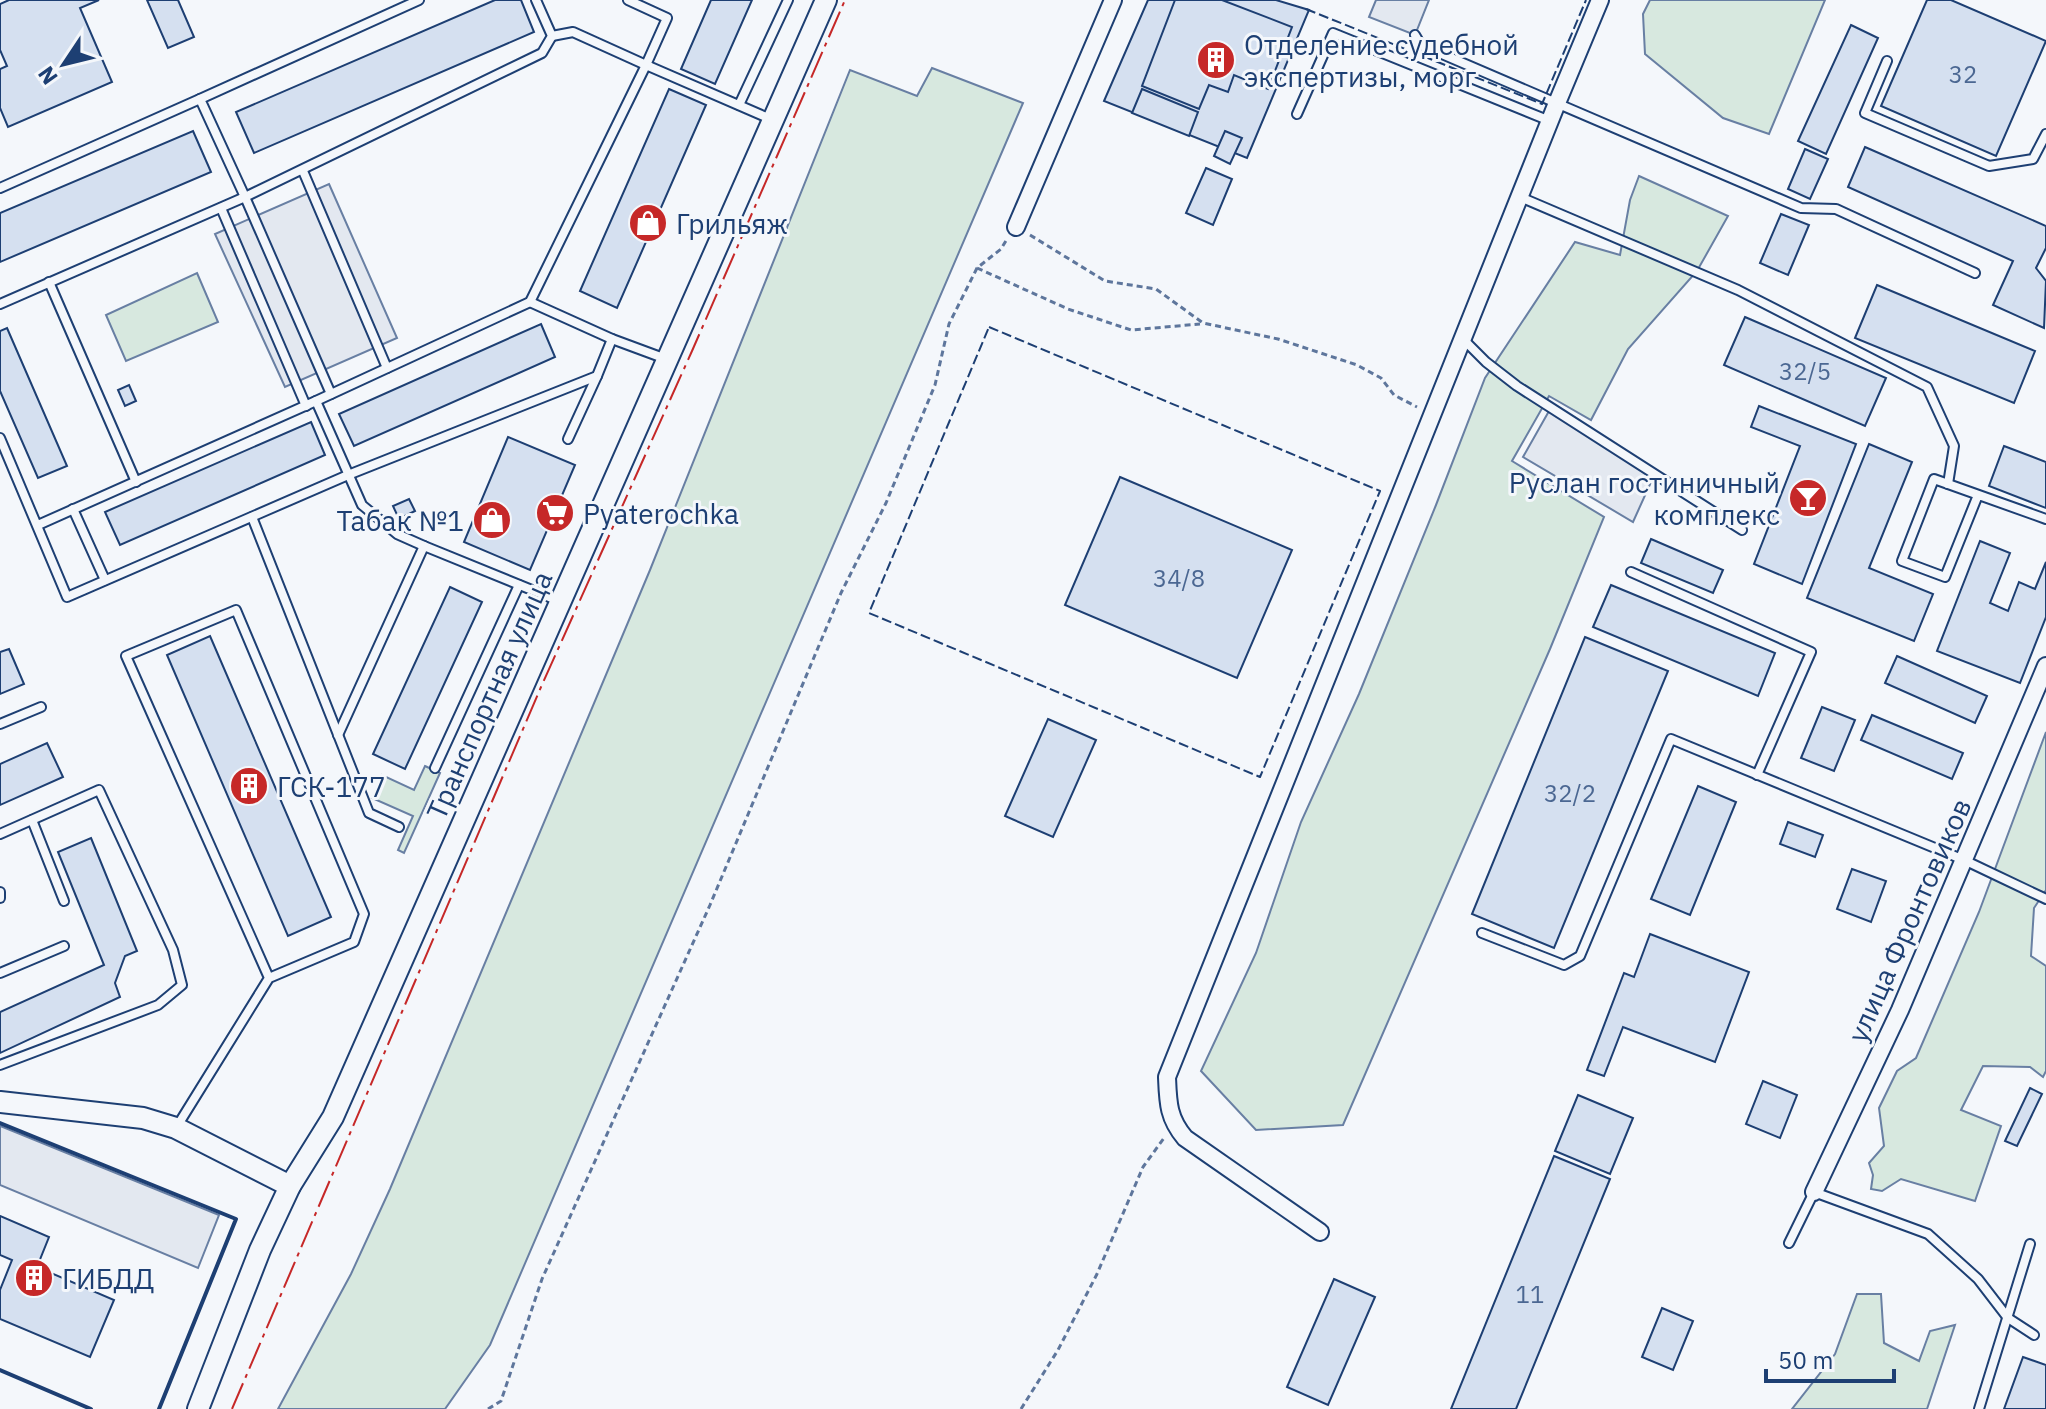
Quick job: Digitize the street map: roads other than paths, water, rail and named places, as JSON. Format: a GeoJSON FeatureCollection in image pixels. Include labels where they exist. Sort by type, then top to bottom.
{"type":"FeatureCollection","features":[{"type":"Feature","properties":{"kind":"street","name":"Транспортная улица"},"geometry":{"type":"LineString","coordinates":[[198,1409],[260,1250],[290,1186],[333,1117],[826,0]]}},
{"type":"Feature","properties":{"kind":"street"},"geometry":{"type":"LineString","coordinates":[[1016,227],[1113,0]]}},
{"type":"Feature","properties":{"kind":"street"},"geometry":{"type":"LineString","coordinates":[[1320,1232],[1185,1138],[1169,1114],[1167,1077],[1600,0]]}},
{"type":"Feature","properties":{"kind":"street","name":"улица Фронтовиков"},"geometry":{"type":"LineString","coordinates":[[1814,1192],[1900,1010],[2044,677]]}},
{"type":"Feature","properties":{"kind":"street"},"geometry":{"type":"LineString","coordinates":[[0,1102],[143,1118],[176,1128],[290,1186]]}},
{"type":"Feature","properties":{"kind":"lane"},"geometry":{"type":"LineString","coordinates":[[0,188],[419,0]]}},
{"type":"Feature","properties":{"kind":"lane"},"geometry":{"type":"LineString","coordinates":[[536,0],[552,36]]}},
{"type":"Feature","properties":{"kind":"lane"},"geometry":{"type":"LineString","coordinates":[[38,525],[530,302],[667,18],[628,0]]}},
{"type":"Feature","properties":{"kind":"lane"},"geometry":{"type":"LineString","coordinates":[[739,105],[788,0]]}},
{"type":"Feature","properties":{"kind":"lane"},"geometry":{"type":"LineString","coordinates":[[0,304],[303,171],[542,53],[552,36],[573,32],[774,120]]}},
{"type":"Feature","properties":{"kind":"lane"},"geometry":{"type":"LineString","coordinates":[[1297,114],[1333,33],[1550,121]]}},
{"type":"Feature","properties":{"kind":"lane"},"geometry":{"type":"LineString","coordinates":[[1415,35],[1421,45],[1801,208],[1836,209],[1975,273]]}},
{"type":"Feature","properties":{"kind":"lane"},"geometry":{"type":"LineString","coordinates":[[1887,61],[1865,113],[1989,166],[2033,159],[2046,134]]}},
{"type":"Feature","properties":{"kind":"lane"},"geometry":{"type":"LineString","coordinates":[[200,99],[331,394]]}},
{"type":"Feature","properties":{"kind":"lane"},"geometry":{"type":"LineString","coordinates":[[303,171],[387,368]]}},
{"type":"Feature","properties":{"kind":"lane"},"geometry":{"type":"LineString","coordinates":[[1520,197],[1738,290],[1927,387],[1954,446],[1948,484]]}},
{"type":"Feature","properties":{"kind":"lane"},"geometry":{"type":"LineString","coordinates":[[221,208],[306,406]]}},
{"type":"Feature","properties":{"kind":"lane"},"geometry":{"type":"LineString","coordinates":[[49,282],[136,482]]}},
{"type":"Feature","properties":{"kind":"lane"},"geometry":{"type":"LineString","coordinates":[[530,302],[612,339],[668,359]]}},
{"type":"Feature","properties":{"kind":"lane"},"geometry":{"type":"LineString","coordinates":[[568,439],[612,339]]}},
{"type":"Feature","properties":{"kind":"lane"},"geometry":{"type":"LineString","coordinates":[[1464,340],[1517,386],[1742,530]]}},
{"type":"Feature","properties":{"kind":"lane"},"geometry":{"type":"LineString","coordinates":[[0,438],[67,597],[348,475],[597,376]]}},
{"type":"Feature","properties":{"kind":"lane"},"geometry":{"type":"LineString","coordinates":[[316,401],[362,505],[397,534],[560,601]]}},
{"type":"Feature","properties":{"kind":"lane"},"geometry":{"type":"LineString","coordinates":[[1978,495],[1945,577],[1902,561],[1934,479],[2046,519]]}},
{"type":"Feature","properties":{"kind":"lane"},"geometry":{"type":"LineString","coordinates":[[73,509],[105,580]]}},
{"type":"Feature","properties":{"kind":"lane"},"geometry":{"type":"LineString","coordinates":[[252,517],[369,813],[399,827]]}},
{"type":"Feature","properties":{"kind":"lane"},"geometry":{"type":"LineString","coordinates":[[338,735],[424,546]]}},
{"type":"Feature","properties":{"kind":"lane"},"geometry":{"type":"LineString","coordinates":[[1631,572],[1811,652],[1757,775]]}},
{"type":"Feature","properties":{"kind":"lane"},"geometry":{"type":"LineString","coordinates":[[435,768],[519,585]]}},
{"type":"Feature","properties":{"kind":"lane"},"geometry":{"type":"LineString","coordinates":[[176,1128],[269,978],[354,942],[364,914],[236,610],[126,656],[269,978]]}},
{"type":"Feature","properties":{"kind":"lane"},"geometry":{"type":"LineString","coordinates":[[0,724],[41,707]]}},
{"type":"Feature","properties":{"kind":"lane"},"geometry":{"type":"LineString","coordinates":[[1482,933],[1564,965],[1580,956],[1671,739],[1964,860],[2046,899]]}},
{"type":"Feature","properties":{"kind":"lane"},"geometry":{"type":"LineString","coordinates":[[0,834],[99,790],[173,950],[182,985],[158,1005],[0,1064]]}},
{"type":"Feature","properties":{"kind":"lane"},"geometry":{"type":"LineString","coordinates":[[32,820],[64,901]]}},
{"type":"Feature","properties":{"kind":"lane"},"geometry":{"type":"LineString","coordinates":[[0,973],[64,946]]}},
{"type":"Feature","properties":{"kind":"lane"},"geometry":{"type":"LineString","coordinates":[[1789,1243],[1814,1192],[1928,1234],[1978,1279],[2008,1318],[2034,1335]]}},
{"type":"Feature","properties":{"kind":"lane"},"geometry":{"type":"LineString","coordinates":[[1979,1409],[2030,1244]]}},
{"type":"Feature","properties":{"kind":"place","name":"Отделение судебной экспертизы, морг"},"geometry":{"type":"Point","coordinates":[1216,60]}},
{"type":"Feature","properties":{"kind":"place","name":"Грильяж"},"geometry":{"type":"Point","coordinates":[648,223]}},
{"type":"Feature","properties":{"kind":"place","name":"Руслан гостиничный комплекс"},"geometry":{"type":"Point","coordinates":[1808,498]}},
{"type":"Feature","properties":{"kind":"place","name":"Pyaterochka"},"geometry":{"type":"Point","coordinates":[555,513]}},
{"type":"Feature","properties":{"kind":"place","name":"Табак №1"},"geometry":{"type":"Point","coordinates":[492,520]}},
{"type":"Feature","properties":{"kind":"place","name":"ГСК-177"},"geometry":{"type":"Point","coordinates":[249,786]}},
{"type":"Feature","properties":{"kind":"place","name":"ГИБДД"},"geometry":{"type":"Point","coordinates":[34,1278]}}]}
